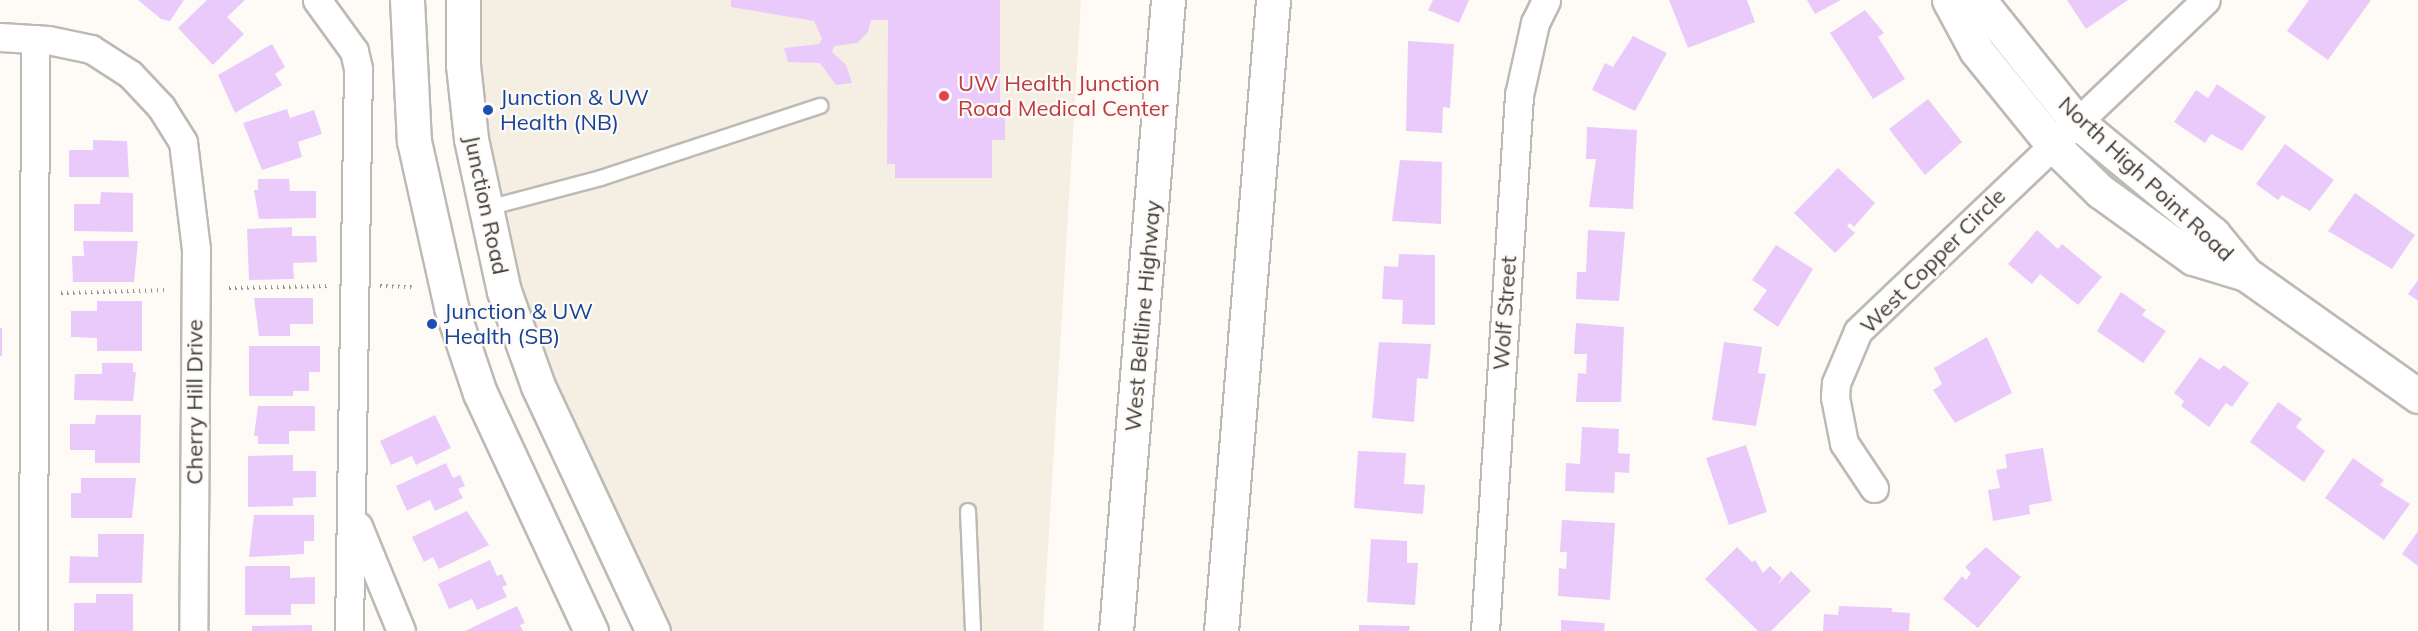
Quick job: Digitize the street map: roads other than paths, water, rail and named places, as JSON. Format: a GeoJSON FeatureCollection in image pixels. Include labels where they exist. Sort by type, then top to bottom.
{"type":"FeatureCollection","features":[{"type":"Feature","properties":{"kind":"main road"},"geometry":{"type":"LineString","coordinates":[[407,0],[414,141],[451,307],[480,393],[591,631]]}},
{"type":"Feature","properties":{"kind":"main road","name":"Junction Road"},"geometry":{"type":"LineString","coordinates":[[463,0],[463,66],[484,209],[504,291],[538,386],[653,631]]}},
{"type":"Feature","properties":{"kind":"main road","name":"West Beltline Highway"},"geometry":{"type":"LineString","coordinates":[[1116,631],[1168,0]]}},
{"type":"Feature","properties":{"kind":"main road"},"geometry":{"type":"LineString","coordinates":[[1221,631],[1273,0]]}},
{"type":"Feature","properties":{"kind":"main road","name":"North High Point Road"},"geometry":{"type":"LineString","coordinates":[[1949,0],[1976,50],[2053,145],[2100,191],[2193,258],[2246,274]]}},
{"type":"Feature","properties":{"kind":"main road","name":"North High Point Road"},"geometry":{"type":"LineString","coordinates":[[1979,0],[2076,121],[2213,234],[2246,274],[2418,396]]}},
{"type":"Feature","properties":{"kind":"street"},"geometry":{"type":"LineString","coordinates":[[317,0],[354,51],[358,69],[349,631]]}},
{"type":"Feature","properties":{"kind":"street","name":"Wolf Street"},"geometry":{"type":"LineString","coordinates":[[1485,631],[1519,95],[1535,23],[1546,0]]}},
{"type":"Feature","properties":{"kind":"street","name":"West Copper Circle"},"geometry":{"type":"LineString","coordinates":[[1874,488],[1844,443],[1835,397],[1836,382],[1858,331],[2205,0]]}},
{"type":"Feature","properties":{"kind":"street","name":"Cherry Hill Drive"},"geometry":{"type":"LineString","coordinates":[[0,37],[35,39],[91,50],[130,74],[161,107],[183,142],[189,174],[196,249],[193,631]]}},
{"type":"Feature","properties":{"kind":"street"},"geometry":{"type":"LineString","coordinates":[[33,631],[35,39]]}},
{"type":"Feature","properties":{"kind":"street"},"geometry":{"type":"LineString","coordinates":[[352,511],[401,631]]}},
{"type":"Feature","properties":{"kind":"lane"},"geometry":{"type":"LineString","coordinates":[[484,209],[601,178],[820,106]]}},
{"type":"Feature","properties":{"kind":"lane"},"geometry":{"type":"LineString","coordinates":[[968,511],[973,631]]}},
{"type":"Feature","properties":{"kind":"place","name":"UW Health Junction Road Medical Center"},"geometry":{"type":"Point","coordinates":[944,96]}},
{"type":"Feature","properties":{"kind":"place","name":"Junction & UW Health (NB)"},"geometry":{"type":"Point","coordinates":[488,110]}},
{"type":"Feature","properties":{"kind":"place","name":"Junction & UW Health (SB)"},"geometry":{"type":"Point","coordinates":[432,324]}}]}
